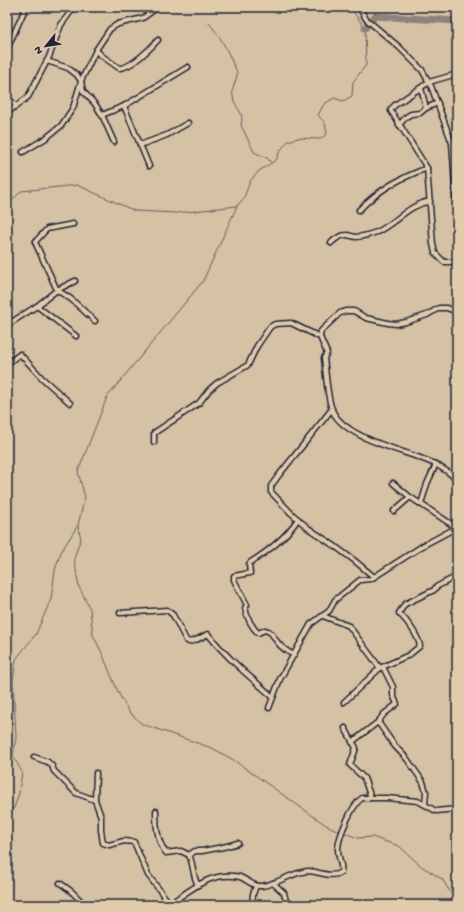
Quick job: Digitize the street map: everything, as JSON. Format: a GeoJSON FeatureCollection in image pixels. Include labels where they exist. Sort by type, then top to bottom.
{"type":"FeatureCollection","features":[{"type":"Feature","properties":{"kind":"street"},"geometry":{"type":"LineString","coordinates":[[7,50],[26,7]]}},
{"type":"Feature","properties":{"kind":"street"},"geometry":{"type":"LineString","coordinates":[[7,113],[28,97],[47,60],[61,25],[74,7]]}},
{"type":"Feature","properties":{"kind":"street"},"geometry":{"type":"LineString","coordinates":[[23,152],[46,138],[61,126],[73,108],[81,81],[105,34],[113,27],[143,18],[158,7]]}},
{"type":"Feature","properties":{"kind":"street"},"geometry":{"type":"LineString","coordinates":[[359,7],[366,19],[414,61],[422,70],[429,82],[438,103],[452,145],[457,214]]}},
{"type":"Feature","properties":{"kind":"street"},"geometry":{"type":"LineString","coordinates":[[96,50],[102,56],[122,69],[137,59],[158,40]]}},
{"type":"Feature","properties":{"kind":"street"},"geometry":{"type":"LineString","coordinates":[[47,60],[68,68],[77,75],[81,81],[84,94],[95,104],[114,142]]}},
{"type":"Feature","properties":{"kind":"street"},"geometry":{"type":"LineString","coordinates":[[102,116],[124,106],[188,68]]}},
{"type":"Feature","properties":{"kind":"street"},"geometry":{"type":"LineString","coordinates":[[457,74],[429,82],[391,109],[399,125],[427,168],[435,253],[444,262],[457,262]]}},
{"type":"Feature","properties":{"kind":"street"},"geometry":{"type":"LineString","coordinates":[[421,88],[426,108]]}},
{"type":"Feature","properties":{"kind":"street"},"geometry":{"type":"LineString","coordinates":[[7,98],[16,106]]}},
{"type":"Feature","properties":{"kind":"street"},"geometry":{"type":"LineString","coordinates":[[399,125],[411,114],[422,112],[426,108],[438,103]]}},
{"type":"Feature","properties":{"kind":"street"},"geometry":{"type":"LineString","coordinates":[[124,106],[149,166]]}},
{"type":"Feature","properties":{"kind":"street"},"geometry":{"type":"LineString","coordinates":[[140,145],[167,135],[188,123]]}},
{"type":"Feature","properties":{"kind":"street"},"geometry":{"type":"LineString","coordinates":[[452,145],[457,143]]}},
{"type":"Feature","properties":{"kind":"street"},"geometry":{"type":"LineString","coordinates":[[360,210],[371,198],[402,178],[427,168]]}},
{"type":"Feature","properties":{"kind":"street"},"geometry":{"type":"LineString","coordinates":[[331,243],[339,236],[364,236],[377,231],[408,210],[430,201]]}},
{"type":"Feature","properties":{"kind":"street"},"geometry":{"type":"LineString","coordinates":[[72,224],[47,229],[35,242],[57,290],[71,299],[95,321]]}},
{"type":"Feature","properties":{"kind":"street"},"geometry":{"type":"LineString","coordinates":[[7,325],[37,306],[57,290],[75,281]]}},
{"type":"Feature","properties":{"kind":"street"},"geometry":{"type":"LineString","coordinates":[[37,306],[76,336]]}},
{"type":"Feature","properties":{"kind":"street"},"geometry":{"type":"LineString","coordinates":[[457,312],[447,308],[439,308],[425,316],[396,324],[366,318],[354,310],[346,311],[340,313],[326,326],[321,331],[320,337],[327,353],[324,358],[332,409],[336,417],[353,431],[386,447],[436,464],[457,479]]}},
{"type":"Feature","properties":{"kind":"street"},"geometry":{"type":"LineString","coordinates":[[154,442],[154,433],[199,403],[209,390],[217,383],[248,365],[264,333],[270,327],[275,324],[291,323],[320,337]]}},
{"type":"Feature","properties":{"kind":"street"},"geometry":{"type":"LineString","coordinates":[[7,364],[20,354],[42,378],[70,403]]}},
{"type":"Feature","properties":{"kind":"street"},"geometry":{"type":"LineString","coordinates":[[332,409],[279,475],[271,486],[271,492],[308,528],[355,561],[374,577]]}},
{"type":"Feature","properties":{"kind":"street"},"geometry":{"type":"LineString","coordinates":[[422,504],[427,484],[436,464]]}},
{"type":"Feature","properties":{"kind":"street"},"geometry":{"type":"LineString","coordinates":[[393,483],[410,497],[454,526]]}},
{"type":"Feature","properties":{"kind":"street"},"geometry":{"type":"LineString","coordinates":[[394,511],[410,497]]}},
{"type":"Feature","properties":{"kind":"street"},"geometry":{"type":"LineString","coordinates":[[294,655],[285,650],[278,643],[271,632],[262,630],[258,633],[254,629],[246,615],[245,608],[247,605],[234,580],[234,576],[250,573],[250,562],[271,548],[298,519]]}},
{"type":"Feature","properties":{"kind":"street"},"geometry":{"type":"LineString","coordinates":[[269,708],[280,679],[311,624],[329,611],[335,600],[360,580],[371,579],[424,545],[452,530],[457,521]]}},
{"type":"Feature","properties":{"kind":"street"},"geometry":{"type":"LineString","coordinates":[[344,702],[381,668],[409,655],[420,646],[419,640],[404,618],[398,613],[405,604],[434,590],[436,587],[457,576]]}},
{"type":"Feature","properties":{"kind":"street"},"geometry":{"type":"LineString","coordinates":[[120,613],[167,610],[173,615],[186,640],[189,642],[208,634],[236,666],[249,675],[273,697]]}},
{"type":"Feature","properties":{"kind":"street"},"geometry":{"type":"LineString","coordinates":[[323,616],[349,626],[381,668],[393,687],[393,695],[397,704],[384,714],[378,722],[352,742]]}},
{"type":"Feature","properties":{"kind":"street"},"geometry":{"type":"LineString","coordinates":[[378,722],[394,745],[407,759],[424,782],[426,792],[425,804]]}},
{"type":"Feature","properties":{"kind":"street"},"geometry":{"type":"LineString","coordinates":[[345,728],[356,748],[350,765],[364,778],[371,798]]}},
{"type":"Feature","properties":{"kind":"street"},"geometry":{"type":"LineString","coordinates":[[34,757],[48,762],[54,771],[76,793],[95,800]]}},
{"type":"Feature","properties":{"kind":"street"},"geometry":{"type":"LineString","coordinates":[[96,773],[95,800],[101,817],[103,843],[109,845],[124,841],[134,842],[148,875],[169,904],[211,878],[233,876],[244,879],[256,886],[264,886],[302,872],[310,871],[332,875],[338,874],[341,872],[342,866],[338,857],[338,847],[343,831],[356,804],[362,798],[402,799],[418,801],[436,810],[457,809]]}},
{"type":"Feature","properties":{"kind":"street"},"geometry":{"type":"LineString","coordinates":[[156,812],[158,836],[163,849],[166,853],[182,851],[189,855],[193,862],[192,870],[198,885]]}},
{"type":"Feature","properties":{"kind":"street"},"geometry":{"type":"LineString","coordinates":[[189,855],[195,850],[202,851],[238,843]]}},
{"type":"Feature","properties":{"kind":"street"},"geometry":{"type":"LineString","coordinates":[[60,883],[71,891],[85,905]]}},
{"type":"Feature","properties":{"kind":"street"},"geometry":{"type":"LineString","coordinates":[[273,883],[284,893],[287,905]]}},
{"type":"Feature","properties":{"kind":"street"},"geometry":{"type":"LineString","coordinates":[[252,905],[253,894],[256,886]]}},
{"type":"Feature","properties":{"kind":"waterway"},"geometry":{"type":"LineString","coordinates":[[7,811],[14,808],[19,793],[22,772],[13,756],[16,737],[13,680],[16,659],[36,634],[51,599],[55,570],[61,552],[78,525],[85,497],[78,472],[107,397],[203,281],[237,206],[244,198],[250,181],[259,171],[276,160],[280,151],[288,141],[298,138],[320,139],[327,134],[325,123],[318,115],[324,104],[334,98],[343,101],[352,96],[353,82],[366,65],[365,28],[350,7]]}},
{"type":"Feature","properties":{"kind":"waterway"},"geometry":{"type":"LineString","coordinates":[[365,28],[375,16],[457,21]]}},
{"type":"Feature","properties":{"kind":"waterway"},"geometry":{"type":"LineString","coordinates":[[208,22],[222,42],[237,71],[233,93],[234,101],[242,116],[241,125],[254,152],[267,158],[271,162]]}},
{"type":"Feature","properties":{"kind":"waterway"},"geometry":{"type":"LineString","coordinates":[[7,206],[21,191],[77,185],[135,211],[177,213],[237,206]]}},
{"type":"Feature","properties":{"kind":"waterway"},"geometry":{"type":"LineString","coordinates":[[78,526],[81,539],[74,559],[79,587],[90,609],[93,635],[118,692],[129,712],[142,724],[212,748],[232,759],[326,825],[341,832]]}},
{"type":"Feature","properties":{"kind":"waterway"},"geometry":{"type":"LineString","coordinates":[[344,833],[358,838],[372,837],[399,846],[421,866],[442,879],[457,903]]}}]}
